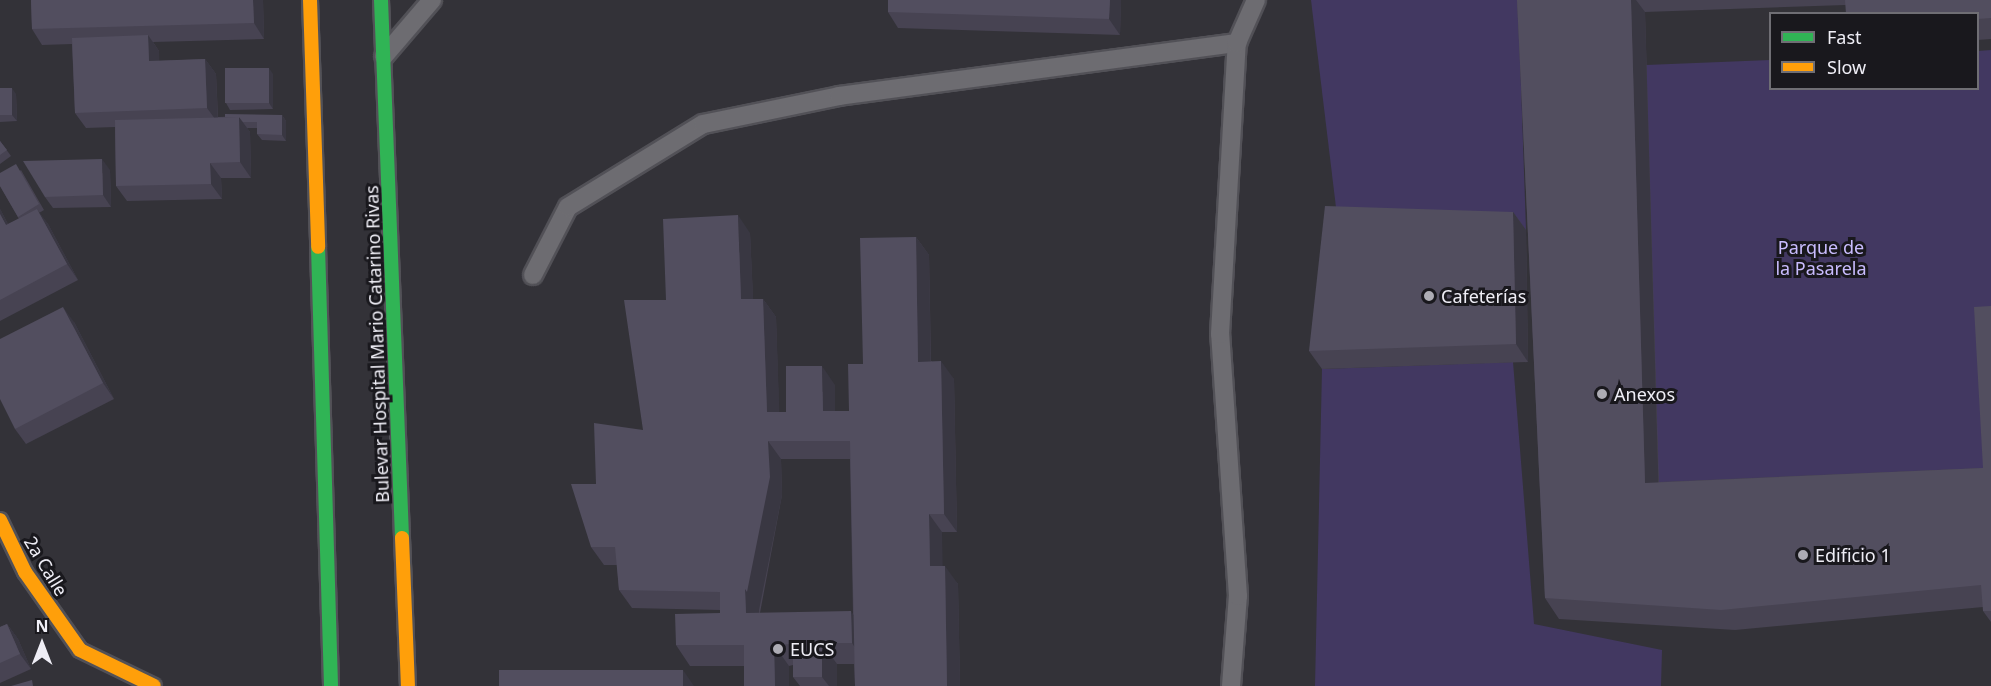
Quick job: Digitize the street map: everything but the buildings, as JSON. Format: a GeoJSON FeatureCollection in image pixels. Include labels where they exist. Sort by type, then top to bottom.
{"type":"FeatureCollection","features":[{"type":"Feature","properties":{"kind":"main road"},"geometry":{"type":"LineString","coordinates":[[310,0],[331,686]]}},
{"type":"Feature","properties":{"kind":"main road","name":"Bulevar Hospital Mario Catarino Rivas"},"geometry":{"type":"LineString","coordinates":[[381,0],[408,686]]}},
{"type":"Feature","properties":{"kind":"main road","name":"2a Calle"},"geometry":{"type":"LineString","coordinates":[[0,520],[25,572],[80,650],[154,686]]}},
{"type":"Feature","properties":{"kind":"lane"},"geometry":{"type":"LineString","coordinates":[[384,56],[432,0]]}},
{"type":"Feature","properties":{"kind":"lane"},"geometry":{"type":"LineString","coordinates":[[1231,686],[1238,596],[1220,334],[1237,43],[1256,0]]}},
{"type":"Feature","properties":{"kind":"lane"},"geometry":{"type":"LineString","coordinates":[[533,275],[568,207],[703,124],[839,96],[1237,43]]}},
{"type":"Feature","properties":{"kind":"green space"},"geometry":{"type":"Polygon","coordinates":[[[1311,0],[1518,0],[1526,230],[1338,224],[1311,0]]]}},
{"type":"Feature","properties":{"kind":"green space","name":"Parque de la Pasarela"},"geometry":{"type":"Polygon","coordinates":[[[1991,50],[1991,490],[1659,503],[1646,65],[1769,60],[1769,90],[1979,90],[1979,51],[1991,50]]]}},
{"type":"Feature","properties":{"kind":"green space"},"geometry":{"type":"Polygon","coordinates":[[[1513,362],[1534,624],[1662,650],[1661,686],[1315,686],[1322,369],[1513,362]]]}},
{"type":"Feature","properties":{"kind":"traffic: fast"},"geometry":{"type":"LineString","coordinates":[[381,0],[402,538]]}},
{"type":"Feature","properties":{"kind":"traffic: fast"},"geometry":{"type":"LineString","coordinates":[[318,247],[331,686]]}},
{"type":"Feature","properties":{"kind":"traffic: slow"},"geometry":{"type":"LineString","coordinates":[[310,0],[318,247]]}},
{"type":"Feature","properties":{"kind":"traffic: slow"},"geometry":{"type":"LineString","coordinates":[[0,520],[25,572],[80,650],[154,686]]}},
{"type":"Feature","properties":{"kind":"traffic: slow"},"geometry":{"type":"LineString","coordinates":[[402,538],[408,686]]}},
{"type":"Feature","properties":{"kind":"place","name":"Cafeterías"},"geometry":{"type":"Point","coordinates":[1429,296]}},
{"type":"Feature","properties":{"kind":"place","name":"Anexos"},"geometry":{"type":"Point","coordinates":[1602,394]}},
{"type":"Feature","properties":{"kind":"place","name":"Edificio 1"},"geometry":{"type":"Point","coordinates":[1803,555]}},
{"type":"Feature","properties":{"kind":"place","name":"EUCS"},"geometry":{"type":"Point","coordinates":[778,649]}}]}
